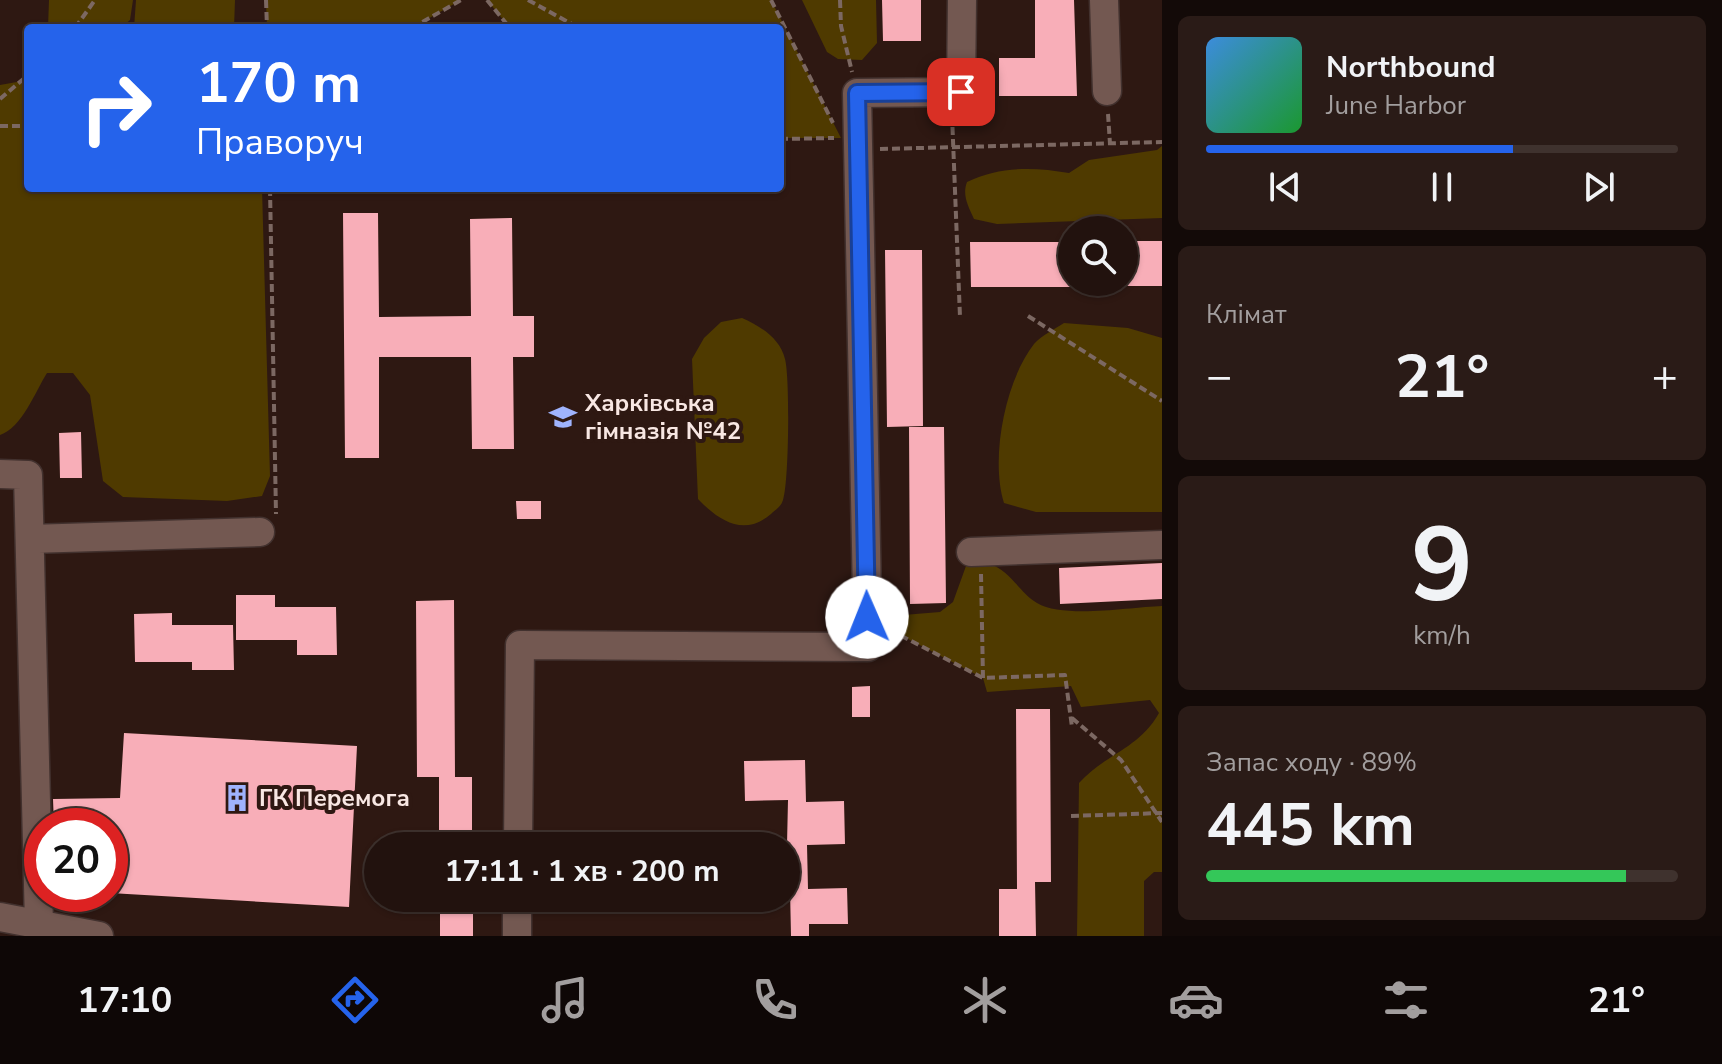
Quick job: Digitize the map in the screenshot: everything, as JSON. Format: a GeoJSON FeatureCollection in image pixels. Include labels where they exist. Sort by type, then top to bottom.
{"type":"FeatureCollection","features":[{"type":"Feature","properties":{"kind":"street"},"geometry":{"type":"LineString","coordinates":[[518,832],[520,645],[868,647],[852,142],[857,93],[961,92],[962,0]]}},
{"type":"Feature","properties":{"kind":"street"},"geometry":{"type":"LineString","coordinates":[[1104,0],[1107,91]]}},
{"type":"Feature","properties":{"kind":"street"},"geometry":{"type":"LineString","coordinates":[[0,474],[28,475],[39,925]]}},
{"type":"Feature","properties":{"kind":"street"},"geometry":{"type":"LineString","coordinates":[[30,539],[260,532]]}},
{"type":"Feature","properties":{"kind":"street"},"geometry":{"type":"LineString","coordinates":[[976,552],[1162,545]]}},
{"type":"Feature","properties":{"kind":"street"},"geometry":{"type":"LineString","coordinates":[[517,912],[517,936]]}},
{"type":"Feature","properties":{"kind":"street"},"geometry":{"type":"LineString","coordinates":[[0,917],[99,936]]}},
{"type":"Feature","properties":{"kind":"path"},"geometry":{"type":"LineString","coordinates":[[78,24],[95,0]]}},
{"type":"Feature","properties":{"kind":"path"},"geometry":{"type":"LineString","coordinates":[[266,0],[267,24]]}},
{"type":"Feature","properties":{"kind":"path"},"geometry":{"type":"LineString","coordinates":[[419,24],[461,0]]}},
{"type":"Feature","properties":{"kind":"path"},"geometry":{"type":"LineString","coordinates":[[487,0],[507,24]]}},
{"type":"Feature","properties":{"kind":"path"},"geometry":{"type":"LineString","coordinates":[[528,0],[572,24]]}},
{"type":"Feature","properties":{"kind":"path"},"geometry":{"type":"LineString","coordinates":[[771,0],[852,142]]}},
{"type":"Feature","properties":{"kind":"path"},"geometry":{"type":"LineString","coordinates":[[840,0],[841,26],[857,93]]}},
{"type":"Feature","properties":{"kind":"path"},"geometry":{"type":"LineString","coordinates":[[0,99],[24,78]]}},
{"type":"Feature","properties":{"kind":"path"},"geometry":{"type":"LineString","coordinates":[[1107,91],[1110,144]]}},
{"type":"Feature","properties":{"kind":"path"},"geometry":{"type":"LineString","coordinates":[[952,92],[960,317]]}},
{"type":"Feature","properties":{"kind":"path"},"geometry":{"type":"LineString","coordinates":[[0,126],[24,126]]}},
{"type":"Feature","properties":{"kind":"path"},"geometry":{"type":"LineString","coordinates":[[784,138],[953,147],[1162,142]]}},
{"type":"Feature","properties":{"kind":"path"},"geometry":{"type":"LineString","coordinates":[[260,532],[274,535],[276,521],[270,192]]}},
{"type":"Feature","properties":{"kind":"path"},"geometry":{"type":"LineString","coordinates":[[1028,316],[1162,401]]}},
{"type":"Feature","properties":{"kind":"path"},"geometry":{"type":"LineString","coordinates":[[976,552],[983,678]]}},
{"type":"Feature","properties":{"kind":"path"},"geometry":{"type":"LineString","coordinates":[[867,617],[920,648],[983,678],[1065,675],[1072,727]]}},
{"type":"Feature","properties":{"kind":"path"},"geometry":{"type":"LineString","coordinates":[[1071,716],[1121,760],[1160,814],[1162,822]]}},
{"type":"Feature","properties":{"kind":"path"},"geometry":{"type":"LineString","coordinates":[[1071,816],[1160,814]]}},
{"type":"Feature","properties":{"kind":"shaded area"},"geometry":{"type":"Polygon","coordinates":[[[49,0],[133,0],[130,20],[126,24],[48,24],[49,0]]]}},
{"type":"Feature","properties":{"kind":"shaded area"},"geometry":{"type":"Polygon","coordinates":[[[136,0],[235,0],[234,24],[134,24],[136,0]]]}},
{"type":"Feature","properties":{"kind":"shaded area"},"geometry":{"type":"Polygon","coordinates":[[[266,0],[461,0],[419,24],[267,24],[266,0]]]}},
{"type":"Feature","properties":{"kind":"shaded area"},"geometry":{"type":"Polygon","coordinates":[[[487,0],[771,0],[783,24],[507,24],[487,0]]]}},
{"type":"Feature","properties":{"kind":"shaded area"},"geometry":{"type":"Polygon","coordinates":[[[802,0],[876,0],[877,43],[862,60],[838,59],[827,52],[802,0]]]}},
{"type":"Feature","properties":{"kind":"shaded area"},"geometry":{"type":"Polygon","coordinates":[[[784,26],[841,138],[784,138],[784,26]]]}},
{"type":"Feature","properties":{"kind":"shaded area"},"geometry":{"type":"Polygon","coordinates":[[[24,81],[24,192],[262,192],[270,476],[262,496],[227,501],[123,497],[103,481],[90,395],[73,373],[47,373],[15,425],[0,435],[0,85],[24,81]]]}},
{"type":"Feature","properties":{"kind":"shaded area"},"geometry":{"type":"Polygon","coordinates":[[[1162,146],[1162,218],[1058,216],[1058,222],[997,224],[974,219],[966,200],[967,182],[992,173],[1030,169],[1069,173],[1089,160],[1157,150],[1162,146]]]}},
{"type":"Feature","properties":{"kind":"shaded area"},"geometry":{"type":"Polygon","coordinates":[[[742,318],[768,334],[779,345],[785,359],[788,430],[787,473],[782,502],[761,521],[742,525],[714,514],[698,499],[692,359],[704,338],[721,322],[742,318]]]}},
{"type":"Feature","properties":{"kind":"shaded area"},"geometry":{"type":"Polygon","coordinates":[[[1064,323],[1128,328],[1162,338],[1162,512],[1036,512],[1004,503],[1000,485],[1000,443],[1015,378],[1034,344],[1064,323]]]}},
{"type":"Feature","properties":{"kind":"shaded area"},"geometry":{"type":"Polygon","coordinates":[[[989,564],[1003,571],[1037,603],[1049,608],[1098,611],[1162,606],[1162,872],[1154,872],[1144,881],[1144,936],[1077,936],[1079,783],[1151,725],[1159,713],[1150,700],[1081,707],[1071,686],[987,692],[983,678],[889,629],[891,616],[940,612],[953,602],[966,566],[989,564]]]}},
{"type":"Feature","properties":{"kind":"building"},"geometry":{"type":"Polygon","coordinates":[[[882,0],[921,0],[921,41],[883,41],[882,0]]]}},
{"type":"Feature","properties":{"kind":"building"},"geometry":{"type":"Polygon","coordinates":[[[1035,0],[1074,0],[1077,96],[999,96],[999,58],[1035,58],[1035,0]]]}},
{"type":"Feature","properties":{"kind":"building"},"geometry":{"type":"Polygon","coordinates":[[[343,213],[378,213],[379,317],[471,316],[470,219],[512,218],[513,316],[534,316],[534,357],[513,357],[514,449],[472,449],[471,357],[379,357],[379,458],[345,458],[343,213]]]}},
{"type":"Feature","properties":{"kind":"building"},"geometry":{"type":"Polygon","coordinates":[[[1138,241],[1162,241],[1162,286],[1138,286],[1138,241]]]}},
{"type":"Feature","properties":{"kind":"building"},"geometry":{"type":"Polygon","coordinates":[[[970,242],[1058,242],[1058,287],[971,287],[970,242]]]}},
{"type":"Feature","properties":{"kind":"building"},"geometry":{"type":"Polygon","coordinates":[[[885,250],[922,250],[923,426],[887,427],[885,250]]]}},
{"type":"Feature","properties":{"kind":"building"},"geometry":{"type":"Polygon","coordinates":[[[909,427],[944,427],[946,603],[910,604],[909,427]]]}},
{"type":"Feature","properties":{"kind":"building"},"geometry":{"type":"Polygon","coordinates":[[[81,432],[82,478],[60,478],[59,433],[81,432]]]}},
{"type":"Feature","properties":{"kind":"building"},"geometry":{"type":"Polygon","coordinates":[[[516,501],[541,501],[541,519],[517,519],[516,501]]]}},
{"type":"Feature","properties":{"kind":"building"},"geometry":{"type":"Polygon","coordinates":[[[1162,563],[1162,599],[1060,604],[1059,568],[1162,563]]]}},
{"type":"Feature","properties":{"kind":"building"},"geometry":{"type":"Polygon","coordinates":[[[236,595],[275,595],[275,607],[336,607],[337,655],[297,655],[297,640],[236,640],[236,595]]]}},
{"type":"Feature","properties":{"kind":"building"},"geometry":{"type":"Polygon","coordinates":[[[454,600],[455,777],[472,777],[472,832],[439,832],[439,777],[417,777],[416,601],[454,600]]]}},
{"type":"Feature","properties":{"kind":"building"},"geometry":{"type":"Polygon","coordinates":[[[172,613],[172,625],[233,625],[234,670],[192,670],[192,662],[135,662],[134,614],[172,613]]]}},
{"type":"Feature","properties":{"kind":"building"},"geometry":{"type":"Polygon","coordinates":[[[870,686],[870,717],[852,717],[852,687],[870,686]]]}},
{"type":"Feature","properties":{"kind":"building"},"geometry":{"type":"Polygon","coordinates":[[[1016,709],[1050,709],[1051,882],[1035,882],[1036,936],[999,936],[999,889],[1017,889],[1016,709]]]}},
{"type":"Feature","properties":{"kind":"building","name":"ГК Перемога"},"geometry":{"type":"Polygon","coordinates":[[[124,733],[357,746],[349,907],[128,894],[128,808],[53,808],[53,799],[120,798],[124,733]]]}},
{"type":"Feature","properties":{"kind":"building"},"geometry":{"type":"Polygon","coordinates":[[[805,760],[806,802],[844,801],[845,844],[807,845],[808,889],[847,888],[848,924],[809,924],[809,936],[791,936],[790,912],[800,912],[800,832],[787,832],[788,800],[745,801],[744,761],[805,760]]]}},
{"type":"Feature","properties":{"kind":"building"},"geometry":{"type":"Polygon","coordinates":[[[440,912],[473,912],[473,936],[440,936],[440,912]]]}},
{"type":"Feature","properties":{"kind":"place","name":"Харківська гімназія №42"},"geometry":{"type":"Point","coordinates":[563,417]}},
{"type":"Feature","properties":{"kind":"place","name":"ГК Перемога"},"geometry":{"type":"Point","coordinates":[237,798]}},
{"type":"Feature","properties":{"kind":"route"},"geometry":{"type":"LineString","coordinates":[[867,617],[859,341],[857,93],[961,92]]}}]}
